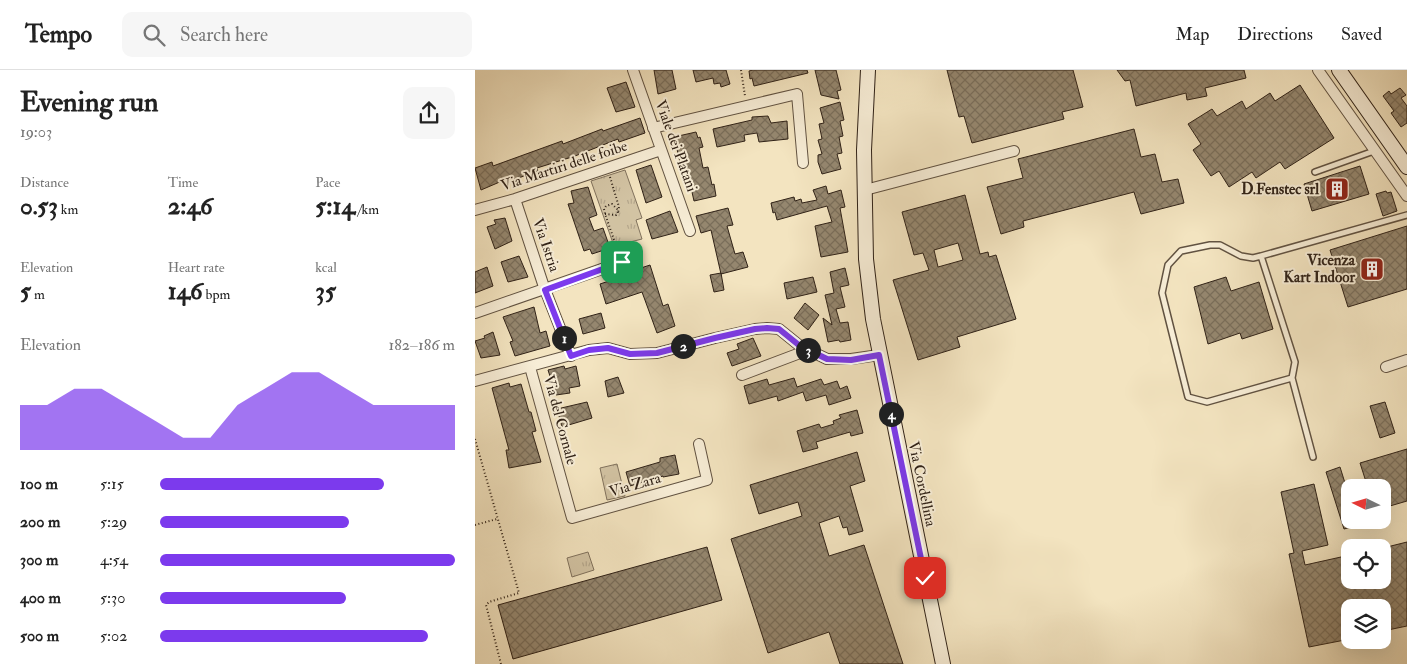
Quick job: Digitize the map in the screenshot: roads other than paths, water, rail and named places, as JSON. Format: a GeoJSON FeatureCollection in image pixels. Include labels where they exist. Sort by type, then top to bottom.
{"type":"FeatureCollection","features":[{"type":"Feature","properties":{"kind":"street","name":"Viale dei Platani"},"geometry":{"type":"LineString","coordinates":[[633,70],[690,232]]}},
{"type":"Feature","properties":{"kind":"street","name":"Via Cordellina"},"geometry":{"type":"LineString","coordinates":[[868,70],[864,150],[866,259],[873,319],[943,664]]}},
{"type":"Feature","properties":{"kind":"street"},"geometry":{"type":"LineString","coordinates":[[1318,70],[1407,196]]}},
{"type":"Feature","properties":{"kind":"street"},"geometry":{"type":"LineString","coordinates":[[1339,70],[1407,167]]}},
{"type":"Feature","properties":{"kind":"street"},"geometry":{"type":"LineString","coordinates":[[653,128],[797,94],[803,163]]}},
{"type":"Feature","properties":{"kind":"street","name":"Via Martiri delle foibe"},"geometry":{"type":"LineString","coordinates":[[475,210],[515,199],[661,150]]}},
{"type":"Feature","properties":{"kind":"street"},"geometry":{"type":"LineString","coordinates":[[865,190],[1014,151]]}},
{"type":"Feature","properties":{"kind":"street","name":"Via Istria"},"geometry":{"type":"LineString","coordinates":[[515,199],[545,290],[571,356]]}},
{"type":"Feature","properties":{"kind":"street"},"geometry":{"type":"LineString","coordinates":[[475,313],[622,262]]}},
{"type":"Feature","properties":{"kind":"street","name":"Via del Cornale"},"geometry":{"type":"LineString","coordinates":[[475,381],[589,350],[608,348],[630,354],[657,353],[715,338],[767,328],[779,329],[800,346],[827,359],[839,360],[879,355]]}},
{"type":"Feature","properties":{"kind":"street"},"geometry":{"type":"LineString","coordinates":[[742,375],[808,350]]}},
{"type":"Feature","properties":{"kind":"street"},"geometry":{"type":"LineString","coordinates":[[1386,367],[1407,360]]}},
{"type":"Feature","properties":{"kind":"street","name":"Via del Cornale"},"geometry":{"type":"LineString","coordinates":[[530,367],[561,482]]}},
{"type":"Feature","properties":{"kind":"street","name":"Via Zara"},"geometry":{"type":"LineString","coordinates":[[561,482],[571,518],[707,480],[699,444]]}},
{"type":"Feature","properties":{"kind":"lane"},"geometry":{"type":"LineString","coordinates":[[1315,172],[1375,151]]}},
{"type":"Feature","properties":{"kind":"lane"},"geometry":{"type":"LineString","coordinates":[[1292,378],[1207,402],[1188,397],[1161,293],[1168,265],[1181,251],[1210,245],[1220,245],[1241,256],[1253,258],[1407,215]]}},
{"type":"Feature","properties":{"kind":"lane"},"geometry":{"type":"LineString","coordinates":[[1261,256],[1295,362],[1292,378],[1313,456]]}},
{"type":"Feature","properties":{"kind":"place","name":"D.Fenstec srl"},"geometry":{"type":"Point","coordinates":[1337,189]}},
{"type":"Feature","properties":{"kind":"place","name":"Vicenza Kart Indoor"},"geometry":{"type":"Point","coordinates":[1372,269]}}]}
